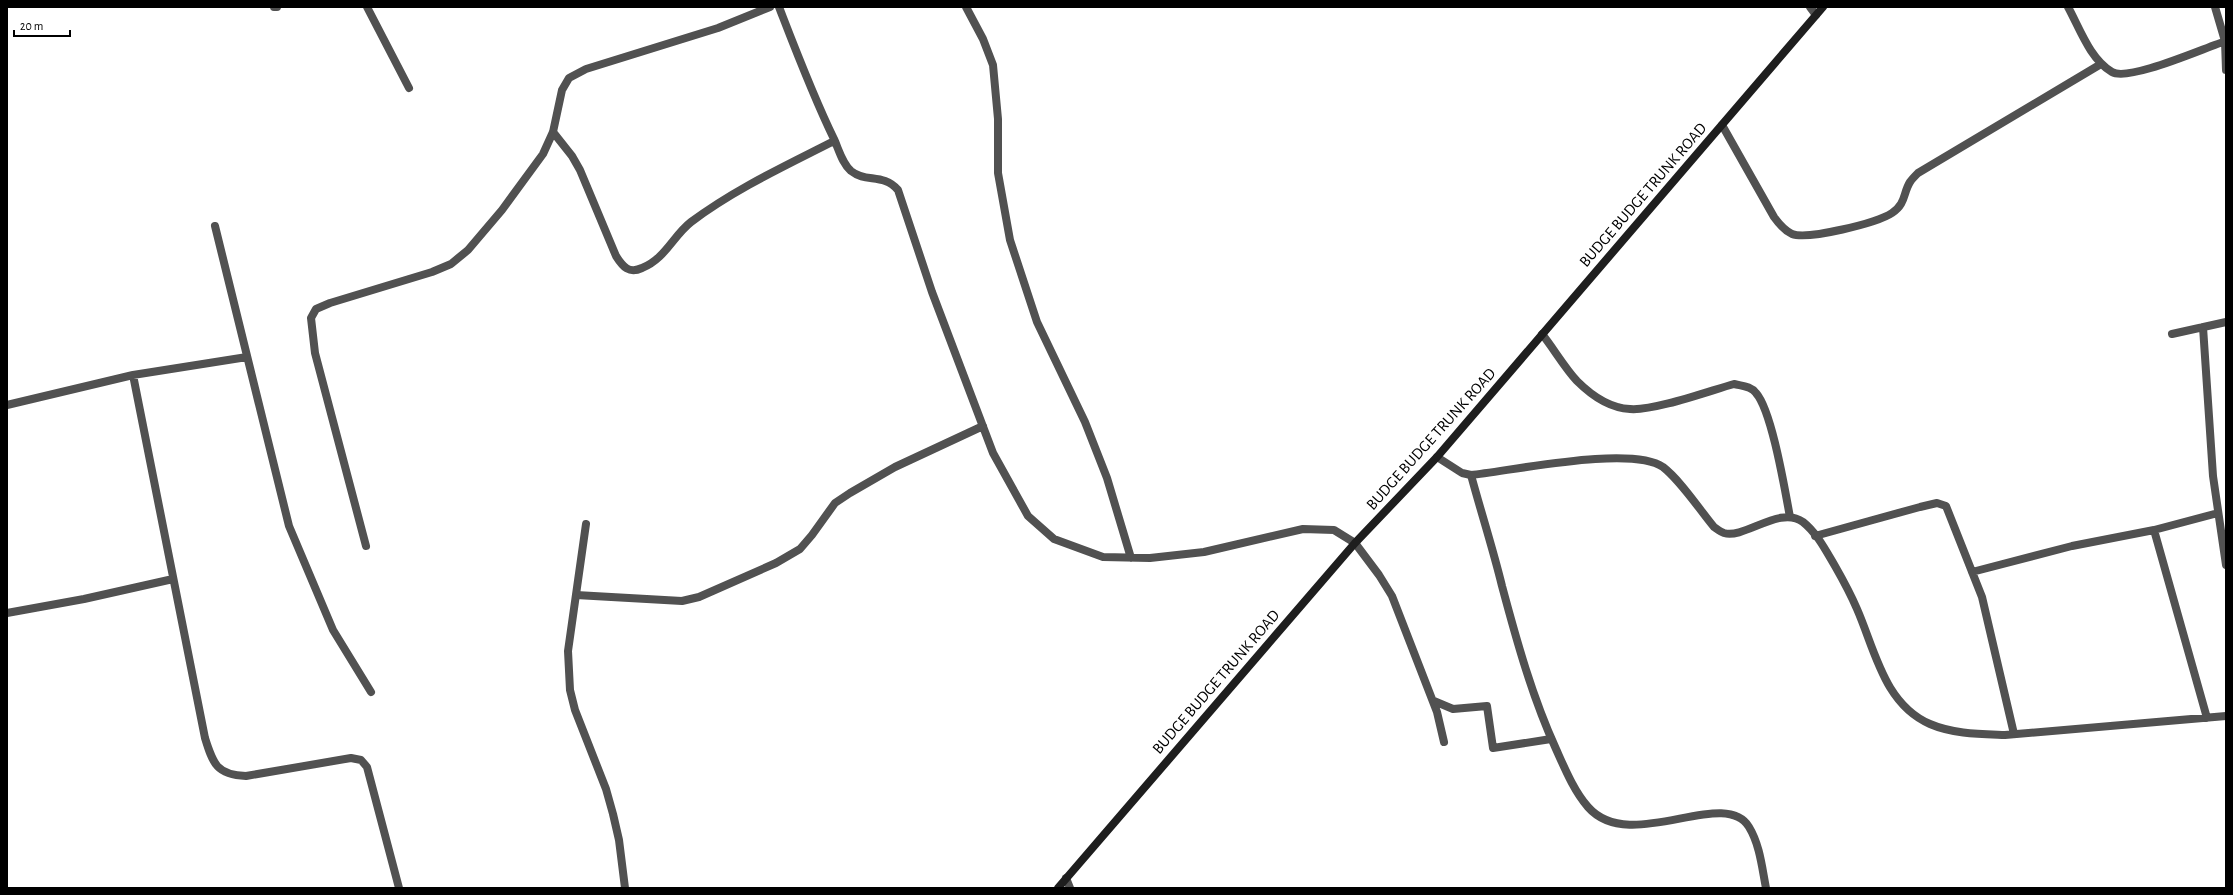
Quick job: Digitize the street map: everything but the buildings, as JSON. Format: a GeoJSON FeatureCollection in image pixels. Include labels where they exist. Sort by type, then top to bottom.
{"type":"FeatureCollection","features":[{"type":"Feature","properties":{"kind":"main road","name":"BUDGE BUDGE TRUNK ROAD"},"geometry":{"type":"LineString","coordinates":[[1058,888],[1355,543],[1437,457],[1822,7]]}},
{"type":"Feature","properties":{"kind":"street"},"geometry":{"type":"LineString","coordinates":[[367,7],[409,88]]}},
{"type":"Feature","properties":{"kind":"street"},"geometry":{"type":"LineString","coordinates":[[366,546],[315,353],[311,318],[316,309],[330,303],[414,278],[451,264],[468,250],[502,210],[543,154],[552,132],[562,90],[569,78],[586,69],[718,28],[770,7]]}},
{"type":"Feature","properties":{"kind":"street"},"geometry":{"type":"LineString","coordinates":[[779,7],[834,141],[845,164],[852,172],[861,176],[890,182],[898,190],[932,292],[993,453],[1028,516],[1054,539],[1103,557],[1150,558],[1204,552],[1302,529],[1334,530],[1355,543],[1379,575],[1392,596],[1434,701],[1444,742]]}},
{"type":"Feature","properties":{"kind":"street"},"geometry":{"type":"LineString","coordinates":[[966,7],[983,39],[993,65],[998,119],[998,173],[1010,240],[1037,322],[1085,422],[1107,478],[1131,558]]}},
{"type":"Feature","properties":{"kind":"street"},"geometry":{"type":"LineString","coordinates":[[1810,7],[1816,15]]}},
{"type":"Feature","properties":{"kind":"street"},"geometry":{"type":"LineString","coordinates":[[2068,7],[2091,50],[2101,64],[2114,73],[2128,74],[2163,64],[2225,41]]}},
{"type":"Feature","properties":{"kind":"street"},"geometry":{"type":"LineString","coordinates":[[2215,7],[2225,41],[2226,70]]}},
{"type":"Feature","properties":{"kind":"street"},"geometry":{"type":"LineString","coordinates":[[1722,125],[1774,217],[1784,229],[1793,234],[1808,236],[1826,234],[1892,213],[1905,198],[1909,183],[1918,173],[2101,64]]}},
{"type":"Feature","properties":{"kind":"street"},"geometry":{"type":"LineString","coordinates":[[552,132],[572,156],[616,256],[624,268],[630,271],[642,269],[658,258],[689,223],[738,190],[834,141]]}},
{"type":"Feature","properties":{"kind":"street"},"geometry":{"type":"LineString","coordinates":[[215,226],[291,532],[334,630],[371,692]]}},
{"type":"Feature","properties":{"kind":"street"},"geometry":{"type":"LineString","coordinates":[[2172,334],[2226,322]]}},
{"type":"Feature","properties":{"kind":"street"},"geometry":{"type":"LineString","coordinates":[[2203,327],[2213,476],[2226,565]]}},
{"type":"Feature","properties":{"kind":"street"},"geometry":{"type":"LineString","coordinates":[[1542,334],[1577,381],[1595,396],[1613,405],[1631,409],[1653,407],[1734,384],[1747,386],[1756,392],[1766,411],[1790,517]]}},
{"type":"Feature","properties":{"kind":"street"},"geometry":{"type":"LineString","coordinates":[[7,405],[133,375],[247,357]]}},
{"type":"Feature","properties":{"kind":"street"},"geometry":{"type":"LineString","coordinates":[[133,375],[205,738],[211,760],[220,770],[232,775],[246,776],[351,758],[361,760],[367,767],[399,888]]}},
{"type":"Feature","properties":{"kind":"street"},"geometry":{"type":"LineString","coordinates":[[576,595],[682,601],[699,597],[776,563],[800,549],[835,503],[850,493],[895,468],[983,426]]}},
{"type":"Feature","properties":{"kind":"street"},"geometry":{"type":"LineString","coordinates":[[1437,457],[1458,471],[1471,475],[1600,458],[1639,460],[1662,466],[1673,477],[1714,527],[1725,534],[1735,533],[1770,520],[1790,517],[1802,522],[1822,544],[1841,576],[1857,610],[1875,657],[1890,688],[1907,708],[1930,724],[1969,733],[2014,734],[2226,716]]}},
{"type":"Feature","properties":{"kind":"street"},"geometry":{"type":"LineString","coordinates":[[1471,475],[1520,654],[1539,711],[1568,776],[1588,807],[1599,817],[1614,824],[1634,826],[1717,812],[1737,817],[1749,826],[1757,845],[1766,888]]}},
{"type":"Feature","properties":{"kind":"street"},"geometry":{"type":"LineString","coordinates":[[1815,536],[1937,503],[1946,506],[1988,618],[2014,734]]}},
{"type":"Feature","properties":{"kind":"street"},"geometry":{"type":"LineString","coordinates":[[1972,572],[2072,546],[2154,530],[2218,513]]}},
{"type":"Feature","properties":{"kind":"street"},"geometry":{"type":"LineString","coordinates":[[586,524],[568,651],[570,690],[575,710],[606,789],[613,814],[619,840],[625,888]]}},
{"type":"Feature","properties":{"kind":"street"},"geometry":{"type":"LineString","coordinates":[[2154,530],[2206,718]]}},
{"type":"Feature","properties":{"kind":"street"},"geometry":{"type":"LineString","coordinates":[[7,613],[84,599],[173,580]]}},
{"type":"Feature","properties":{"kind":"street"},"geometry":{"type":"LineString","coordinates":[[1434,701],[1453,709],[1487,706],[1494,748],[1551,739]]}},
{"type":"Feature","properties":{"kind":"street"},"geometry":{"type":"LineString","coordinates":[[1066,878],[1070,888]]}}]}
